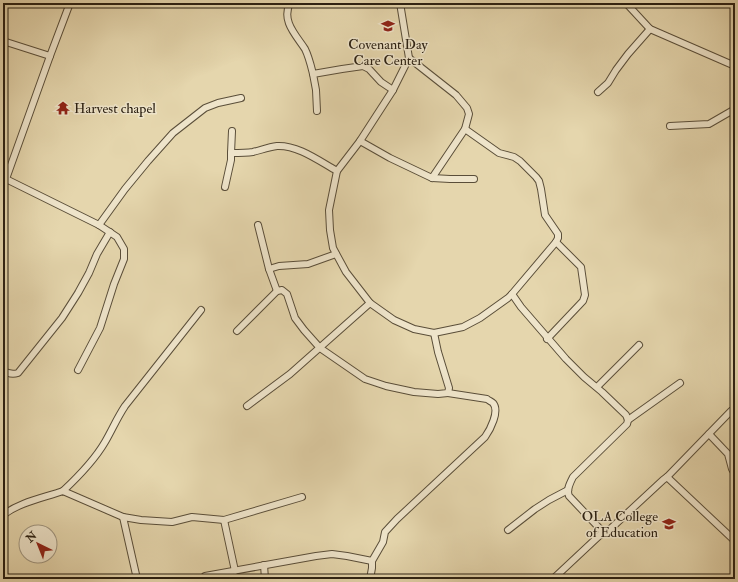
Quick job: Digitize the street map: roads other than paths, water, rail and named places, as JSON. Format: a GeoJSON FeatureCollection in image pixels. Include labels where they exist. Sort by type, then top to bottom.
{"type":"FeatureCollection","features":[{"type":"Feature","properties":{"kind":"street"},"geometry":{"type":"LineString","coordinates":[[70,3],[4,181],[99,225],[118,237],[124,249],[124,259],[114,284],[100,328],[78,370]]}},
{"type":"Feature","properties":{"kind":"street"},"geometry":{"type":"LineString","coordinates":[[290,3],[286,12],[289,25],[310,62],[316,90],[317,111]]}},
{"type":"Feature","properties":{"kind":"street"},"geometry":{"type":"LineString","coordinates":[[400,3],[409,58],[392,90],[360,141],[337,171],[329,210],[333,248],[346,272],[370,303],[394,320],[414,329],[434,333],[463,327],[480,318],[512,294],[558,238],[558,234],[546,216],[541,188],[536,177],[520,161],[514,157],[499,153],[465,129]]}},
{"type":"Feature","properties":{"kind":"street"},"geometry":{"type":"LineString","coordinates":[[626,3],[650,29],[735,66]]}},
{"type":"Feature","properties":{"kind":"street"},"geometry":{"type":"LineString","coordinates":[[598,92],[608,83],[628,54],[650,29]]}},
{"type":"Feature","properties":{"kind":"street"},"geometry":{"type":"LineString","coordinates":[[3,41],[50,56]]}},
{"type":"Feature","properties":{"kind":"street"},"geometry":{"type":"LineString","coordinates":[[409,58],[456,95],[467,108],[469,114],[465,129],[432,178]]}},
{"type":"Feature","properties":{"kind":"street"},"geometry":{"type":"LineString","coordinates":[[313,74],[363,66],[392,90]]}},
{"type":"Feature","properties":{"kind":"street"},"geometry":{"type":"LineString","coordinates":[[99,225],[125,189],[173,133],[205,108],[218,103],[241,98]]}},
{"type":"Feature","properties":{"kind":"street"},"geometry":{"type":"LineString","coordinates":[[670,126],[709,124],[735,109]]}},
{"type":"Feature","properties":{"kind":"street"},"geometry":{"type":"LineString","coordinates":[[226,187],[231,160],[232,131]]}},
{"type":"Feature","properties":{"kind":"street"},"geometry":{"type":"LineString","coordinates":[[360,141],[390,158],[432,178],[474,179]]}},
{"type":"Feature","properties":{"kind":"street"},"geometry":{"type":"LineString","coordinates":[[231,153],[253,152],[279,146],[306,153],[337,171]]}},
{"type":"Feature","properties":{"kind":"street"},"geometry":{"type":"LineString","coordinates":[[258,225],[269,269],[277,290]]}},
{"type":"Feature","properties":{"kind":"street"},"geometry":{"type":"LineString","coordinates":[[3,370],[9,374],[18,373],[44,342],[78,293],[97,254],[110,232]]}},
{"type":"Feature","properties":{"kind":"street"},"geometry":{"type":"LineString","coordinates":[[547,339],[583,301],[585,295],[581,267],[556,242]]}},
{"type":"Feature","properties":{"kind":"street"},"geometry":{"type":"LineString","coordinates":[[269,269],[279,266],[308,264],[336,254]]}},
{"type":"Feature","properties":{"kind":"street"},"geometry":{"type":"LineString","coordinates":[[237,331],[277,290]]}},
{"type":"Feature","properties":{"kind":"street"},"geometry":{"type":"LineString","coordinates":[[277,290],[282,290],[287,294],[295,318],[320,348],[366,379],[386,386],[414,392],[438,394],[448,393],[487,399],[493,402],[495,408],[495,416],[485,438],[397,519],[385,532],[383,542],[372,562],[370,579]]}},
{"type":"Feature","properties":{"kind":"street"},"geometry":{"type":"LineString","coordinates":[[512,294],[547,339],[626,415],[628,420]]}},
{"type":"Feature","properties":{"kind":"street"},"geometry":{"type":"LineString","coordinates":[[247,406],[290,374],[370,303]]}},
{"type":"Feature","properties":{"kind":"street"},"geometry":{"type":"LineString","coordinates":[[3,515],[10,509],[63,491],[92,461],[106,441],[124,406],[201,310]]}},
{"type":"Feature","properties":{"kind":"street"},"geometry":{"type":"LineString","coordinates":[[434,333],[449,388],[448,393]]}},
{"type":"Feature","properties":{"kind":"street"},"geometry":{"type":"LineString","coordinates":[[597,387],[639,345]]}},
{"type":"Feature","properties":{"kind":"street"},"geometry":{"type":"LineString","coordinates":[[600,535],[603,532],[569,496],[569,484],[573,477],[627,424],[628,420],[680,383]]}},
{"type":"Feature","properties":{"kind":"street"},"geometry":{"type":"LineString","coordinates":[[553,579],[600,535],[607,532],[668,477],[731,411]]}},
{"type":"Feature","properties":{"kind":"street"},"geometry":{"type":"LineString","coordinates":[[709,434],[728,454],[735,474]]}},
{"type":"Feature","properties":{"kind":"street"},"geometry":{"type":"LineString","coordinates":[[668,477],[735,541]]}},
{"type":"Feature","properties":{"kind":"street"},"geometry":{"type":"LineString","coordinates":[[508,530],[535,509],[568,490]]}},
{"type":"Feature","properties":{"kind":"street"},"geometry":{"type":"LineString","coordinates":[[63,491],[122,517],[172,522],[192,517],[224,520],[302,497]]}},
{"type":"Feature","properties":{"kind":"street"},"geometry":{"type":"LineString","coordinates":[[122,517],[137,579]]}},
{"type":"Feature","properties":{"kind":"street"},"geometry":{"type":"LineString","coordinates":[[224,520],[235,571]]}},
{"type":"Feature","properties":{"kind":"street"},"geometry":{"type":"LineString","coordinates":[[205,576],[332,554],[372,562]]}},
{"type":"Feature","properties":{"kind":"street"},"geometry":{"type":"LineString","coordinates":[[264,566],[265,579]]}},
{"type":"Feature","properties":{"kind":"place","name":"Covenant Day Care Center"},"geometry":{"type":"Point","coordinates":[388,26]}},
{"type":"Feature","properties":{"kind":"place","name":"Harvest chapel"},"geometry":{"type":"Point","coordinates":[63,108]}},
{"type":"Feature","properties":{"kind":"place","name":"OLA College of Education"},"geometry":{"type":"Point","coordinates":[669,524]}}]}
